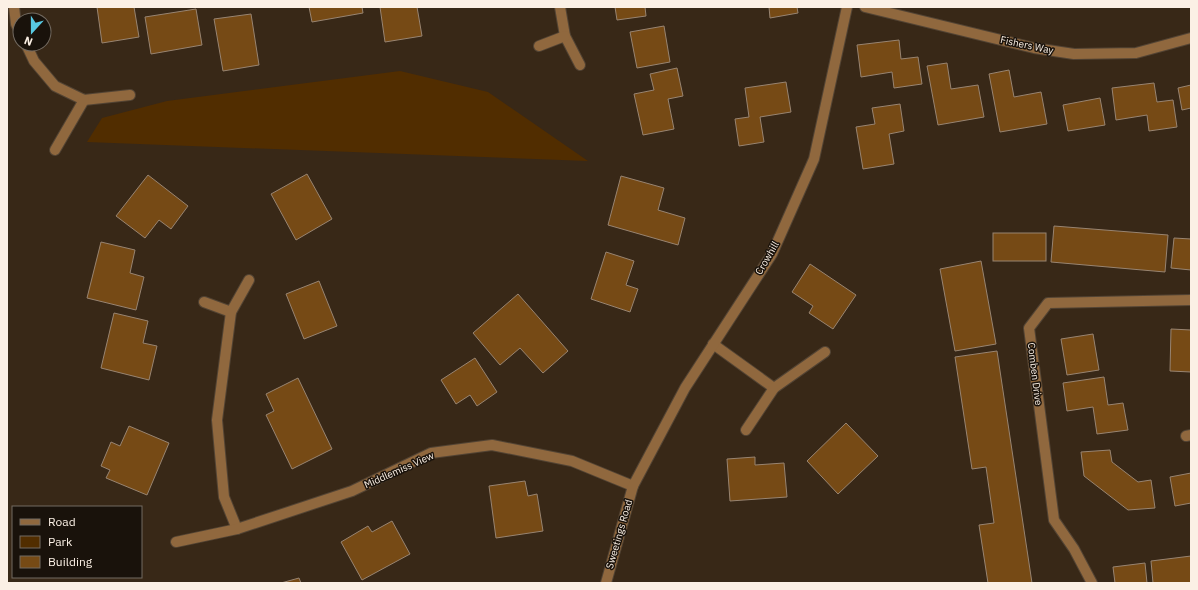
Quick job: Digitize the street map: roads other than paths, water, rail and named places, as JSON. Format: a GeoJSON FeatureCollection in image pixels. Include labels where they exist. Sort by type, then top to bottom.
{"type":"FeatureCollection","features":[{"type":"Feature","properties":{"kind":"street"},"geometry":{"type":"LineString","coordinates":[[560,7],[565,36],[580,65]]}},
{"type":"Feature","properties":{"kind":"street","name":"Crowhill"},"geometry":{"type":"LineString","coordinates":[[633,486],[684,388],[772,254],[814,159],[847,7]]}},
{"type":"Feature","properties":{"kind":"street","name":"Fishers Way"},"geometry":{"type":"LineString","coordinates":[[865,7],[1034,48],[1074,54],[1136,53],[1191,38]]}},
{"type":"Feature","properties":{"kind":"street"},"geometry":{"type":"LineString","coordinates":[[539,46],[565,36]]}},
{"type":"Feature","properties":{"kind":"street"},"geometry":{"type":"LineString","coordinates":[[30,52],[34,61],[55,86],[84,100],[130,95]]}},
{"type":"Feature","properties":{"kind":"street"},"geometry":{"type":"LineString","coordinates":[[55,150],[84,100]]}},
{"type":"Feature","properties":{"kind":"street"},"geometry":{"type":"LineString","coordinates":[[237,529],[224,496],[217,420],[231,312],[248,280]]}},
{"type":"Feature","properties":{"kind":"street","name":"Comben Drive"},"geometry":{"type":"LineString","coordinates":[[1092,583],[1074,549],[1054,520],[1029,328],[1048,303],[1191,300]]}},
{"type":"Feature","properties":{"kind":"street"},"geometry":{"type":"LineString","coordinates":[[204,302],[231,312]]}},
{"type":"Feature","properties":{"kind":"street"},"geometry":{"type":"LineString","coordinates":[[713,344],[774,388]]}},
{"type":"Feature","properties":{"kind":"street"},"geometry":{"type":"LineString","coordinates":[[746,430],[774,388],[825,352]]}},
{"type":"Feature","properties":{"kind":"street","name":"Middlemiss View"},"geometry":{"type":"LineString","coordinates":[[176,542],[237,529],[352,491],[432,453],[492,445],[572,461],[633,486]]}},
{"type":"Feature","properties":{"kind":"street","name":"Sweetings Road"},"geometry":{"type":"LineString","coordinates":[[606,583],[633,486]]}}]}
